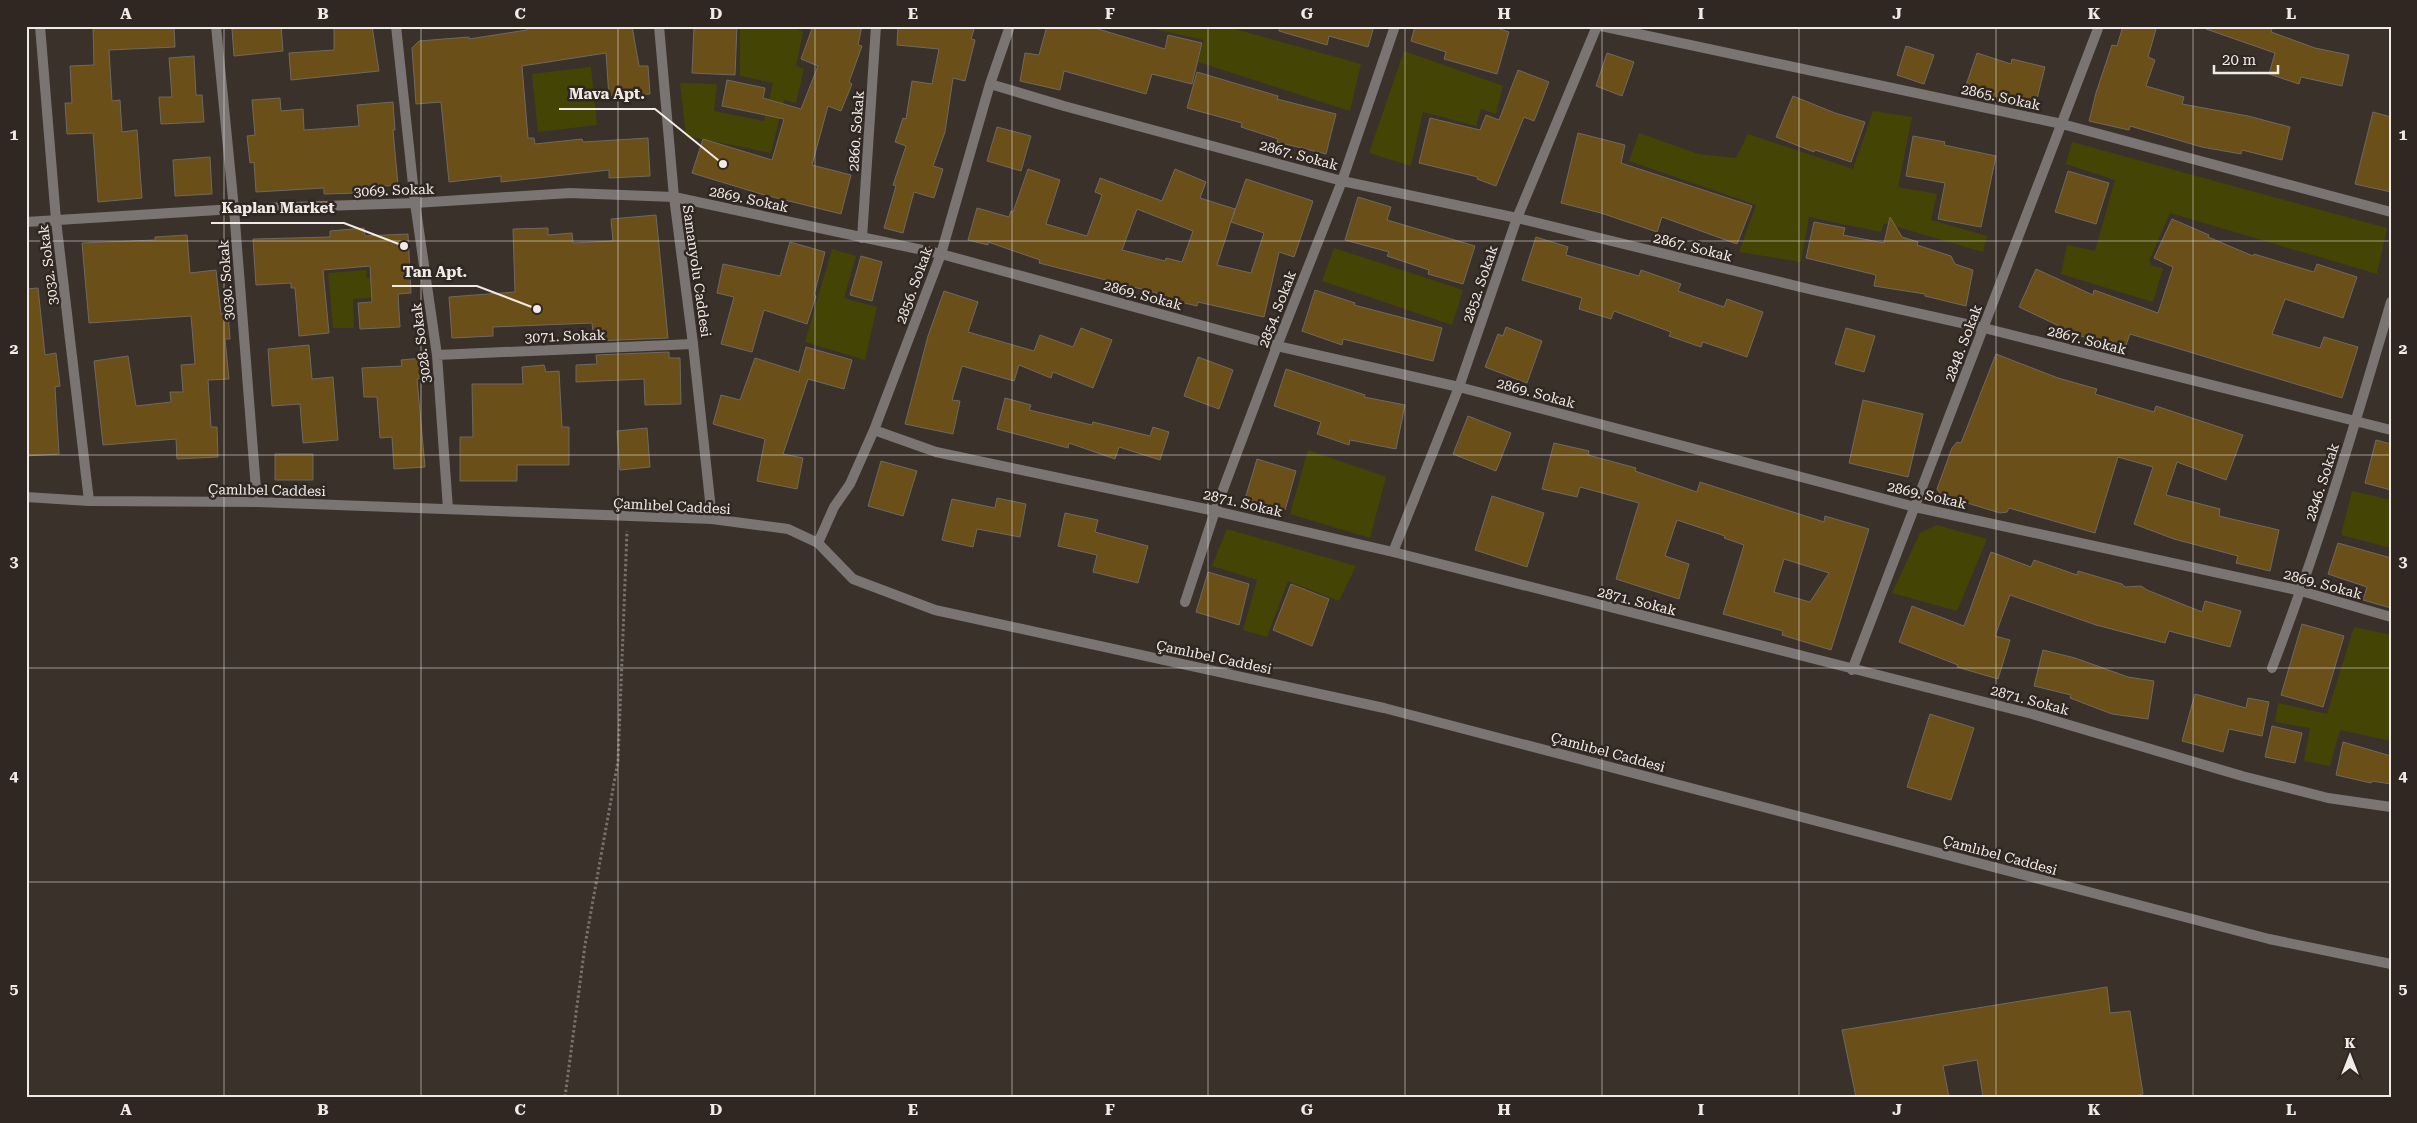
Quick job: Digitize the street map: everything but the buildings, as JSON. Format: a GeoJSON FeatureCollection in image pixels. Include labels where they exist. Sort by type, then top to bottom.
{"type":"FeatureCollection","features":[{"type":"Feature","properties":{"kind":"street","name":"3032. Sokak"},"geometry":{"type":"LineString","coordinates":[[40,26],[56,220],[88,501]]}},
{"type":"Feature","properties":{"kind":"street","name":"3030. Sokak"},"geometry":{"type":"LineString","coordinates":[[216,26],[234,209],[257,502]]}},
{"type":"Feature","properties":{"kind":"street","name":"3028. Sokak"},"geometry":{"type":"LineString","coordinates":[[396,26],[415,203],[438,355],[448,509]]}},
{"type":"Feature","properties":{"kind":"street","name":"Samanyolu Caddesi"},"geometry":{"type":"LineString","coordinates":[[659,26],[674,197],[693,344],[712,519]]}},
{"type":"Feature","properties":{"kind":"street","name":"2860. Sokak"},"geometry":{"type":"LineString","coordinates":[[862,238],[876,26]]}},
{"type":"Feature","properties":{"kind":"street","name":"2856. Sokak"},"geometry":{"type":"LineString","coordinates":[[818,543],[834,507],[850,484],[874,430],[941,254],[990,84],[1010,26]]}},
{"type":"Feature","properties":{"kind":"street","name":"2854. Sokak"},"geometry":{"type":"LineString","coordinates":[[1185,602],[1215,511],[1342,181],[1395,26]]}},
{"type":"Feature","properties":{"kind":"street","name":"2865. Sokak"},"geometry":{"type":"LineString","coordinates":[[1599,26],[2062,124],[2391,212]]}},
{"type":"Feature","properties":{"kind":"street","name":"2852. Sokak"},"geometry":{"type":"LineString","coordinates":[[1393,552],[1459,387],[1517,218],[1599,26]]}},
{"type":"Feature","properties":{"kind":"street","name":"2848. Sokak"},"geometry":{"type":"LineString","coordinates":[[1852,670],[2099,26]]}},
{"type":"Feature","properties":{"kind":"street","name":"2867. Sokak"},"geometry":{"type":"LineString","coordinates":[[990,84],[1064,106],[1342,181],[1517,218],[1813,290],[1984,328],[2391,430]]}},
{"type":"Feature","properties":{"kind":"street","name":"3069. Sokak"},"geometry":{"type":"LineString","coordinates":[[26,222],[234,209],[415,203],[570,194],[674,197]]}},
{"type":"Feature","properties":{"kind":"street","name":"2869. Sokak"},"geometry":{"type":"LineString","coordinates":[[674,197],[941,254],[1277,346],[1459,387],[1915,507],[2301,592],[2391,617]]}},
{"type":"Feature","properties":{"kind":"street","name":"2846. Sokak"},"geometry":{"type":"LineString","coordinates":[[2272,668],[2301,592],[2356,422],[2391,302]]}},
{"type":"Feature","properties":{"kind":"street","name":"3071. Sokak"},"geometry":{"type":"LineString","coordinates":[[438,355],[693,344]]}},
{"type":"Feature","properties":{"kind":"street","name":"2871. Sokak"},"geometry":{"type":"LineString","coordinates":[[874,430],[936,452],[1215,511],[1393,552],[1852,670],[2032,714],[2280,786],[2328,798],[2391,807]]}},
{"type":"Feature","properties":{"kind":"street","name":"Çamlıbel Caddesi"},"geometry":{"type":"LineString","coordinates":[[26,496],[88,501],[257,502],[628,518],[712,519],[788,529],[818,543],[853,579],[935,610],[1384,708],[2269,939],[2391,964]]}},
{"type":"Feature","properties":{"kind":"path"},"geometry":{"type":"LineString","coordinates":[[564,1097],[585,944],[618,762],[628,518]]}},
{"type":"Feature","properties":{"kind":"shaded area"},"geometry":{"type":"Polygon","coordinates":[[[740,26],[791,26],[803,32],[796,66],[804,69],[796,103],[784,100],[771,153],[686,136],[680,83],[717,84],[714,111],[764,121],[773,83],[740,76],[740,26]]]}},
{"type":"Feature","properties":{"kind":"shaded area"},"geometry":{"type":"Polygon","coordinates":[[[1140,26],[1224,26],[1361,64],[1350,111],[1198,62],[1204,40],[1140,26]]]}},
{"type":"Feature","properties":{"kind":"shaded area"},"geometry":{"type":"Polygon","coordinates":[[[1404,51],[1503,86],[1496,114],[1481,109],[1476,126],[1423,112],[1411,166],[1369,153],[1404,51]]]}},
{"type":"Feature","properties":{"kind":"shaded area"},"geometry":{"type":"Polygon","coordinates":[[[591,67],[597,125],[538,132],[532,74],[591,67]]]}},
{"type":"Feature","properties":{"kind":"shaded area"},"geometry":{"type":"Polygon","coordinates":[[[1873,111],[1912,117],[1898,187],[1937,194],[1931,220],[1987,236],[1983,252],[1884,223],[1881,232],[1809,217],[1801,262],[1739,252],[1756,205],[1629,161],[1639,133],[1698,154],[1736,158],[1748,134],[1853,169],[1873,111]]]}},
{"type":"Feature","properties":{"kind":"shaded area"},"geometry":{"type":"Polygon","coordinates":[[[2072,142],[2387,228],[2377,274],[2170,213],[2149,261],[2152,266],[2163,268],[2153,302],[2061,274],[2067,245],[2095,251],[2115,180],[2066,164],[2072,142]]]}},
{"type":"Feature","properties":{"kind":"shaded area"},"geometry":{"type":"Polygon","coordinates":[[[1334,248],[1463,290],[1452,325],[1322,281],[1334,248]]]}},
{"type":"Feature","properties":{"kind":"shaded area"},"geometry":{"type":"Polygon","coordinates":[[[832,249],[856,256],[844,298],[877,307],[865,360],[805,342],[832,249]]]}},
{"type":"Feature","properties":{"kind":"shaded area"},"geometry":{"type":"Polygon","coordinates":[[[367,270],[366,278],[382,279],[382,297],[353,299],[354,328],[333,328],[328,273],[367,270]]]}},
{"type":"Feature","properties":{"kind":"shaded area"},"geometry":{"type":"Polygon","coordinates":[[[1308,450],[1386,477],[1370,538],[1290,514],[1308,450]]]}},
{"type":"Feature","properties":{"kind":"shaded area"},"geometry":{"type":"Polygon","coordinates":[[[2352,491],[2391,500],[2391,548],[2341,535],[2352,491]]]}},
{"type":"Feature","properties":{"kind":"shaded area"},"geometry":{"type":"Polygon","coordinates":[[[1937,525],[1987,539],[1957,611],[1892,593],[1920,533],[1937,525]]]}},
{"type":"Feature","properties":{"kind":"shaded area"},"geometry":{"type":"Polygon","coordinates":[[[1227,529],[1356,566],[1339,601],[1288,581],[1267,637],[1243,630],[1257,580],[1212,566],[1227,529]]]}},
{"type":"Feature","properties":{"kind":"shaded area"},"geometry":{"type":"Polygon","coordinates":[[[2354,627],[2391,635],[2391,741],[2340,730],[2330,766],[2304,761],[2310,728],[2275,722],[2278,703],[2327,714],[2354,627]]]}},
{"type":"Feature","properties":{"kind":"place","name":"Mava Apt."},"geometry":{"type":"Point","coordinates":[723,164]}},
{"type":"Feature","properties":{"kind":"place","name":"Kaplan Market"},"geometry":{"type":"Point","coordinates":[404,246]}},
{"type":"Feature","properties":{"kind":"place","name":"Tan Apt."},"geometry":{"type":"Point","coordinates":[537,309]}}]}
